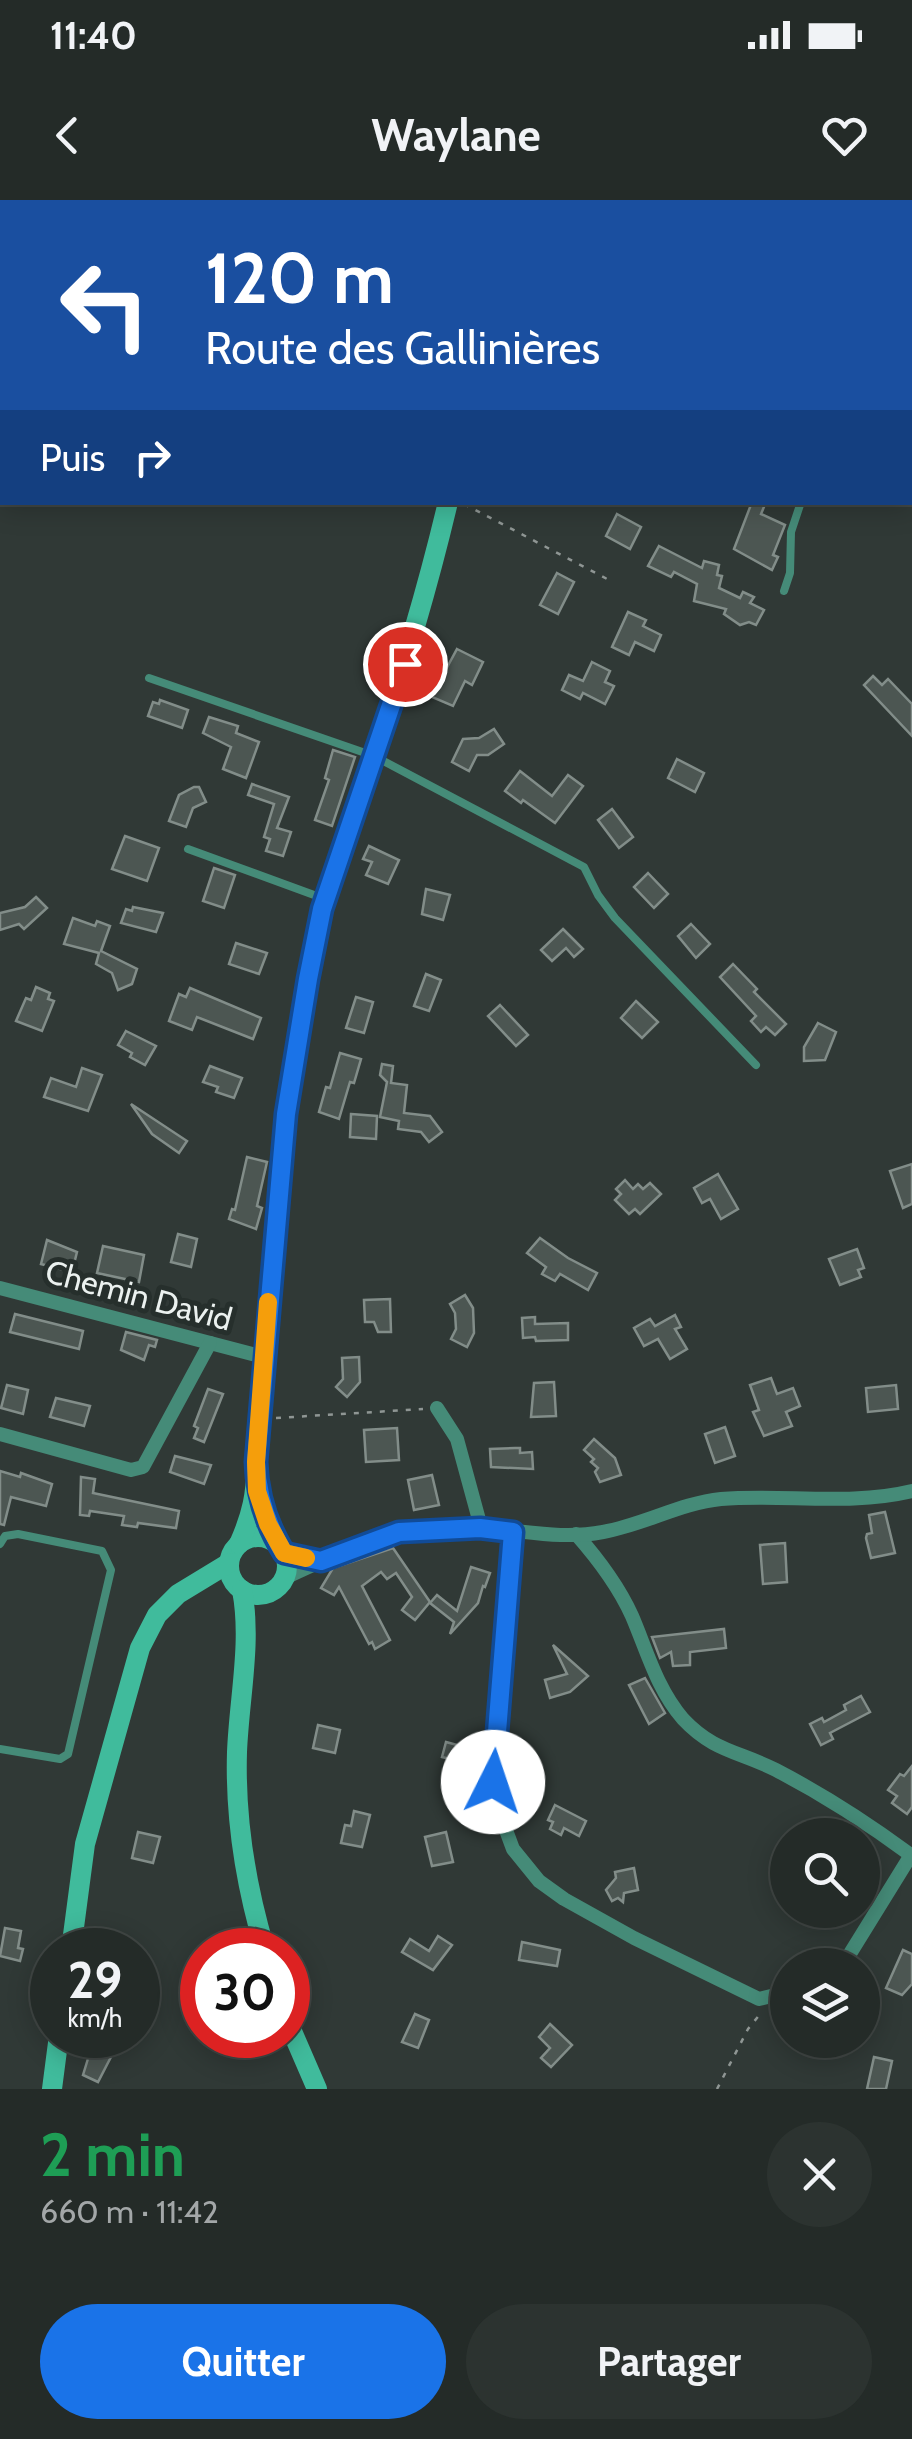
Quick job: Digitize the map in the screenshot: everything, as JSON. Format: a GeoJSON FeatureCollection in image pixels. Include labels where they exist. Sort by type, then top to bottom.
{"type":"FeatureCollection","features":[{"type":"Feature","properties":{"kind":"street"},"geometry":{"type":"LineString","coordinates":[[74,1928],[85,1844],[140,1648],[157,1616],[178,1594],[229,1563],[252,1514],[257,1491],[264,1357],[286,1114],[308,979],[326,900],[405,664],[447,505]]}},
{"type":"Feature","properties":{"kind":"street","name":"Chemin David"},"geometry":{"type":"LineString","coordinates":[[0,1288],[264,1357]]}},
{"type":"Feature","properties":{"kind":"street"},"geometry":{"type":"LineString","coordinates":[[0,1434],[131,1470],[143,1466],[210,1343]]}},
{"type":"Feature","properties":{"kind":"street"},"geometry":{"type":"LineString","coordinates":[[438,1408],[457,1438],[480,1528]]}},
{"type":"Feature","properties":{"kind":"street"},"geometry":{"type":"LineString","coordinates":[[244,1658],[262,1608],[287,1568],[257,1491]]}},
{"type":"Feature","properties":{"kind":"street"},"geometry":{"type":"LineString","coordinates":[[178,1594],[239,1587],[260,1594],[321,1561],[399,1532],[480,1528],[539,1536],[602,1532],[718,1500],[882,1498],[912,1492]]}},
{"type":"Feature","properties":{"kind":"street"},"geometry":{"type":"LineString","coordinates":[[513,1532],[493,1782],[514,1849],[539,1881],[564,1899],[634,1938],[760,1998],[770,1996]]}},
{"type":"Feature","properties":{"kind":"street"},"geometry":{"type":"LineString","coordinates":[[576,1534],[606,1568],[632,1615],[651,1668],[680,1715],[706,1742],[772,1768],[840,1805],[912,1856],[854,1948]]}},
{"type":"Feature","properties":{"kind":"street"},"geometry":{"type":"LineString","coordinates":[[240,1544],[247,1539],[265,1538],[282,1550],[321,1561]]}},
{"type":"Feature","properties":{"kind":"street"},"geometry":{"type":"LineString","coordinates":[[229,1563],[239,1587],[244,1658],[237,1754],[241,1839],[260,1928]]}},
{"type":"Feature","properties":{"kind":"street"},"geometry":{"type":"LineString","coordinates":[[52,2089],[56,2058]]}},
{"type":"Feature","properties":{"kind":"street"},"geometry":{"type":"LineString","coordinates":[[304,2058],[317,2089]]}},
{"type":"Feature","properties":{"kind":"lane"},"geometry":{"type":"LineString","coordinates":[[784,591],[790,573],[791,532],[800,505]]}},
{"type":"Feature","properties":{"kind":"lane"},"geometry":{"type":"LineString","coordinates":[[150,678],[374,756],[584,866],[615,918],[756,1065]]}},
{"type":"Feature","properties":{"kind":"lane"},"geometry":{"type":"LineString","coordinates":[[188,849],[326,900]]}},
{"type":"Feature","properties":{"kind":"lane"},"geometry":{"type":"LineString","coordinates":[[0,1544],[5,1536],[18,1534],[102,1550],[110,1570],[68,1754],[60,1759],[0,1750]]}},
{"type":"Feature","properties":{"kind":"path"},"geometry":{"type":"LineString","coordinates":[[467,505],[609,580]]}},
{"type":"Feature","properties":{"kind":"path"},"geometry":{"type":"LineString","coordinates":[[260,1418],[438,1408]]}},
{"type":"Feature","properties":{"kind":"path"},"geometry":{"type":"LineString","coordinates":[[717,2089],[748,2029],[770,2006]]}},
{"type":"Feature","properties":{"kind":"building"},"geometry":{"type":"Polygon","coordinates":[[[751,505],[765,505],[761,514],[785,525],[773,555],[778,557],[772,570],[734,549],[751,505]]]}},
{"type":"Feature","properties":{"kind":"building"},"geometry":{"type":"Polygon","coordinates":[[[617,514],[641,527],[630,549],[606,536],[617,514]]]}},
{"type":"Feature","properties":{"kind":"building"},"geometry":{"type":"Polygon","coordinates":[[[659,546],[702,568],[704,561],[719,565],[719,588],[740,598],[743,592],[754,597],[750,603],[764,610],[756,625],[740,625],[724,614],[726,609],[694,601],[697,584],[674,572],[671,577],[648,566],[659,546]]]}},
{"type":"Feature","properties":{"kind":"building"},"geometry":{"type":"Polygon","coordinates":[[[557,573],[574,582],[558,614],[540,605],[557,573]]]}},
{"type":"Feature","properties":{"kind":"building"},"geometry":{"type":"Polygon","coordinates":[[[628,612],[646,620],[643,626],[661,635],[654,651],[635,642],[629,655],[612,647],[628,612]]]}},
{"type":"Feature","properties":{"kind":"building"},"geometry":{"type":"Polygon","coordinates":[[[457,649],[483,662],[472,685],[465,681],[453,706],[411,688],[416,673],[438,684],[457,649]]]}},
{"type":"Feature","properties":{"kind":"building"},"geometry":{"type":"Polygon","coordinates":[[[592,662],[610,671],[605,682],[614,686],[605,704],[583,693],[580,699],[562,690],[569,675],[583,681],[592,662]]]}},
{"type":"Feature","properties":{"kind":"building"},"geometry":{"type":"Polygon","coordinates":[[[873,676],[882,685],[888,679],[912,704],[912,736],[864,685],[873,676]]]}},
{"type":"Feature","properties":{"kind":"building"},"geometry":{"type":"Polygon","coordinates":[[[160,700],[188,710],[182,728],[148,716],[153,702],[159,704],[160,700]]]}},
{"type":"Feature","properties":{"kind":"building"},"geometry":{"type":"Polygon","coordinates":[[[209,717],[238,726],[236,733],[259,742],[246,778],[223,769],[231,747],[203,733],[209,717]]]}},
{"type":"Feature","properties":{"kind":"building"},"geometry":{"type":"Polygon","coordinates":[[[494,729],[504,744],[488,755],[477,755],[469,771],[452,762],[463,739],[479,738],[494,729]]]}},
{"type":"Feature","properties":{"kind":"building"},"geometry":{"type":"Polygon","coordinates":[[[333,750],[355,757],[332,826],[315,820],[329,780],[325,778],[333,750]]]}},
{"type":"Feature","properties":{"kind":"building"},"geometry":{"type":"Polygon","coordinates":[[[677,759],[704,773],[695,792],[668,778],[677,759]]]}},
{"type":"Feature","properties":{"kind":"building"},"geometry":{"type":"Polygon","coordinates":[[[520,771],[552,796],[568,775],[583,786],[555,823],[505,791],[520,771]]]}},
{"type":"Feature","properties":{"kind":"building"},"geometry":{"type":"Polygon","coordinates":[[[252,784],[289,797],[277,828],[291,832],[283,856],[266,851],[270,839],[264,837],[274,804],[248,795],[252,784]]]}},
{"type":"Feature","properties":{"kind":"building"},"geometry":{"type":"Polygon","coordinates":[[[199,787],[206,802],[193,808],[186,827],[169,821],[179,795],[199,787]]]}},
{"type":"Feature","properties":{"kind":"building"},"geometry":{"type":"Polygon","coordinates":[[[612,809],[633,837],[619,848],[598,820],[612,809]]]}},
{"type":"Feature","properties":{"kind":"building"},"geometry":{"type":"Polygon","coordinates":[[[125,836],[159,848],[147,881],[112,869],[125,836]]]}},
{"type":"Feature","properties":{"kind":"building"},"geometry":{"type":"Polygon","coordinates":[[[369,846],[399,860],[388,884],[366,875],[372,862],[363,859],[369,846]]]}},
{"type":"Feature","properties":{"kind":"building"},"geometry":{"type":"Polygon","coordinates":[[[214,868],[235,875],[224,908],[203,901],[214,868]]]}},
{"type":"Feature","properties":{"kind":"building"},"geometry":{"type":"Polygon","coordinates":[[[648,873],[668,894],[654,908],[634,887],[648,873]]]}},
{"type":"Feature","properties":{"kind":"building"},"geometry":{"type":"Polygon","coordinates":[[[426,889],[450,895],[443,920],[422,914],[426,889]]]}},
{"type":"Feature","properties":{"kind":"building"},"geometry":{"type":"Polygon","coordinates":[[[36,897],[47,908],[24,929],[19,924],[0,930],[0,913],[25,907],[36,897]]]}},
{"type":"Feature","properties":{"kind":"building"},"geometry":{"type":"Polygon","coordinates":[[[133,907],[163,913],[156,932],[121,923],[126,909],[132,911],[133,907]]]}},
{"type":"Feature","properties":{"kind":"building"},"geometry":{"type":"Polygon","coordinates":[[[73,918],[95,926],[97,921],[110,926],[101,951],[137,969],[132,984],[118,990],[112,973],[96,964],[99,953],[64,944],[73,918]]]}},
{"type":"Feature","properties":{"kind":"building"},"geometry":{"type":"Polygon","coordinates":[[[691,924],[710,944],[696,958],[678,936],[691,924]]]}},
{"type":"Feature","properties":{"kind":"building"},"geometry":{"type":"Polygon","coordinates":[[[563,929],[583,949],[574,957],[566,948],[552,961],[541,950],[563,929]]]}},
{"type":"Feature","properties":{"kind":"building"},"geometry":{"type":"Polygon","coordinates":[[[236,943],[267,953],[259,974],[229,964],[236,943]]]}},
{"type":"Feature","properties":{"kind":"building"},"geometry":{"type":"Polygon","coordinates":[[[733,964],[786,1024],[775,1035],[766,1027],[761,1032],[751,1021],[756,1016],[720,977],[733,964]]]}},
{"type":"Feature","properties":{"kind":"building"},"geometry":{"type":"Polygon","coordinates":[[[426,974],[441,980],[429,1011],[414,1006],[426,974]]]}},
{"type":"Feature","properties":{"kind":"building"},"geometry":{"type":"Polygon","coordinates":[[[36,987],[50,993],[48,999],[54,1001],[42,1031],[16,1021],[26,998],[31,1000],[36,987]]]}},
{"type":"Feature","properties":{"kind":"building"},"geometry":{"type":"Polygon","coordinates":[[[190,988],[261,1018],[253,1039],[197,1017],[192,1030],[169,1021],[179,994],[186,997],[190,988]]]}},
{"type":"Feature","properties":{"kind":"building"},"geometry":{"type":"Polygon","coordinates":[[[356,997],[373,1002],[364,1033],[346,1028],[356,997]]]}},
{"type":"Feature","properties":{"kind":"building"},"geometry":{"type":"Polygon","coordinates":[[[636,1001],[658,1022],[642,1038],[621,1018],[636,1001]]]}},
{"type":"Feature","properties":{"kind":"building"},"geometry":{"type":"Polygon","coordinates":[[[500,1005],[528,1035],[516,1046],[488,1016],[500,1005]]]}},
{"type":"Feature","properties":{"kind":"building"},"geometry":{"type":"Polygon","coordinates":[[[818,1023],[836,1032],[825,1060],[804,1061],[804,1047],[818,1023]]]}},
{"type":"Feature","properties":{"kind":"building"},"geometry":{"type":"Polygon","coordinates":[[[126,1031],[156,1046],[145,1065],[118,1045],[126,1031]]]}},
{"type":"Feature","properties":{"kind":"building"},"geometry":{"type":"Polygon","coordinates":[[[340,1053],[361,1059],[339,1119],[319,1112],[340,1053]]]}},
{"type":"Feature","properties":{"kind":"building"},"geometry":{"type":"Polygon","coordinates":[[[382,1064],[393,1066],[391,1083],[407,1085],[404,1113],[430,1116],[442,1132],[429,1142],[421,1132],[398,1129],[399,1121],[380,1117],[387,1082],[380,1075],[382,1064]]]}},
{"type":"Feature","properties":{"kind":"building"},"geometry":{"type":"Polygon","coordinates":[[[210,1066],[242,1078],[234,1098],[203,1082],[210,1066]]]}},
{"type":"Feature","properties":{"kind":"building"},"geometry":{"type":"Polygon","coordinates":[[[82,1068],[102,1075],[88,1111],[44,1097],[51,1078],[76,1087],[82,1068]]]}},
{"type":"Feature","properties":{"kind":"building"},"geometry":{"type":"Polygon","coordinates":[[[131,1104],[187,1141],[179,1153],[152,1134],[131,1104]]]}},
{"type":"Feature","properties":{"kind":"building"},"geometry":{"type":"Polygon","coordinates":[[[351,1114],[377,1116],[376,1139],[350,1137],[351,1114]]]}},
{"type":"Feature","properties":{"kind":"building"},"geometry":{"type":"Polygon","coordinates":[[[247,1157],[267,1162],[256,1229],[229,1219],[232,1209],[235,1210],[247,1157]]]}},
{"type":"Feature","properties":{"kind":"building"},"geometry":{"type":"Polygon","coordinates":[[[912,1164],[912,1204],[903,1208],[890,1171],[912,1164]]]}},
{"type":"Feature","properties":{"kind":"building"},"geometry":{"type":"Polygon","coordinates":[[[718,1174],[738,1209],[721,1219],[710,1199],[702,1203],[694,1188],[718,1174]]]}},
{"type":"Feature","properties":{"kind":"building"},"geometry":{"type":"Polygon","coordinates":[[[625,1180],[633,1189],[638,1184],[643,1189],[650,1183],[661,1194],[640,1214],[635,1209],[629,1214],[615,1200],[621,1194],[616,1189],[625,1180]]]}},
{"type":"Feature","properties":{"kind":"building"},"geometry":{"type":"Polygon","coordinates":[[[178,1234],[197,1239],[191,1267],[171,1262],[178,1234]]]}},
{"type":"Feature","properties":{"kind":"building"},"geometry":{"type":"Polygon","coordinates":[[[540,1238],[597,1273],[588,1290],[560,1274],[555,1281],[542,1274],[546,1267],[527,1253],[540,1238]]]}},
{"type":"Feature","properties":{"kind":"building"},"geometry":{"type":"Polygon","coordinates":[[[47,1240],[77,1252],[72,1272],[41,1264],[47,1240]]]}},
{"type":"Feature","properties":{"kind":"building"},"geometry":{"type":"Polygon","coordinates":[[[103,1246],[144,1255],[139,1282],[97,1273],[103,1246]]]}},
{"type":"Feature","properties":{"kind":"building"},"geometry":{"type":"Polygon","coordinates":[[[857,1249],[864,1268],[858,1270],[861,1277],[840,1285],[829,1259],[857,1249]]]}},
{"type":"Feature","properties":{"kind":"building"},"geometry":{"type":"Polygon","coordinates":[[[465,1295],[473,1308],[474,1333],[467,1347],[451,1339],[456,1329],[450,1304],[465,1295]]]}},
{"type":"Feature","properties":{"kind":"building"},"geometry":{"type":"Polygon","coordinates":[[[390,1299],[391,1332],[378,1332],[374,1322],[365,1322],[364,1300],[390,1299]]]}},
{"type":"Feature","properties":{"kind":"building"},"geometry":{"type":"Polygon","coordinates":[[[15,1314],[83,1331],[79,1349],[10,1332],[15,1314]]]}},
{"type":"Feature","properties":{"kind":"building"},"geometry":{"type":"Polygon","coordinates":[[[675,1315],[681,1327],[675,1329],[687,1349],[670,1359],[658,1339],[644,1346],[634,1328],[650,1319],[655,1326],[675,1315]]]}},
{"type":"Feature","properties":{"kind":"building"},"geometry":{"type":"Polygon","coordinates":[[[535,1317],[535,1324],[568,1323],[568,1340],[523,1338],[522,1318],[535,1317]]]}},
{"type":"Feature","properties":{"kind":"building"},"geometry":{"type":"Polygon","coordinates":[[[126,1332],[157,1340],[155,1347],[149,1345],[144,1360],[121,1350],[126,1332]]]}},
{"type":"Feature","properties":{"kind":"building"},"geometry":{"type":"Polygon","coordinates":[[[359,1357],[360,1382],[347,1397],[336,1387],[343,1379],[342,1358],[359,1357]]]}},
{"type":"Feature","properties":{"kind":"building"},"geometry":{"type":"Polygon","coordinates":[[[771,1378],[777,1394],[793,1388],[800,1406],[786,1412],[792,1426],[764,1436],[753,1412],[759,1410],[750,1385],[771,1378]]]}},
{"type":"Feature","properties":{"kind":"building"},"geometry":{"type":"Polygon","coordinates":[[[554,1382],[556,1416],[531,1417],[534,1383],[554,1382]]]}},
{"type":"Feature","properties":{"kind":"building"},"geometry":{"type":"Polygon","coordinates":[[[7,1385],[28,1390],[23,1414],[1,1408],[7,1385]]]}},
{"type":"Feature","properties":{"kind":"building"},"geometry":{"type":"Polygon","coordinates":[[[896,1385],[898,1409],[868,1412],[866,1388],[896,1385]]]}},
{"type":"Feature","properties":{"kind":"building"},"geometry":{"type":"Polygon","coordinates":[[[208,1389],[223,1394],[204,1442],[194,1438],[198,1428],[194,1426],[208,1389]]]}},
{"type":"Feature","properties":{"kind":"building"},"geometry":{"type":"Polygon","coordinates":[[[56,1398],[90,1406],[84,1426],[50,1417],[56,1398]]]}},
{"type":"Feature","properties":{"kind":"building"},"geometry":{"type":"Polygon","coordinates":[[[725,1427],[735,1456],[715,1463],[705,1434],[725,1427]]]}},
{"type":"Feature","properties":{"kind":"building"},"geometry":{"type":"Polygon","coordinates":[[[397,1428],[399,1460],[366,1462],[364,1430],[397,1428]]]}},
{"type":"Feature","properties":{"kind":"building"},"geometry":{"type":"Polygon","coordinates":[[[594,1439],[615,1458],[621,1475],[600,1482],[595,1472],[598,1468],[591,1462],[594,1459],[584,1450],[594,1439]]]}},
{"type":"Feature","properties":{"kind":"building"},"geometry":{"type":"Polygon","coordinates":[[[520,1448],[520,1453],[532,1452],[533,1469],[491,1467],[490,1449],[520,1448]]]}},
{"type":"Feature","properties":{"kind":"building"},"geometry":{"type":"Polygon","coordinates":[[[175,1456],[211,1465],[204,1484],[170,1472],[175,1456]]]}},
{"type":"Feature","properties":{"kind":"building"},"geometry":{"type":"Polygon","coordinates":[[[0,1471],[20,1477],[21,1473],[52,1484],[46,1506],[11,1497],[4,1525],[0,1524],[0,1471]]]}},
{"type":"Feature","properties":{"kind":"building"},"geometry":{"type":"Polygon","coordinates":[[[432,1475],[439,1505],[414,1510],[408,1480],[432,1475]]]}},
{"type":"Feature","properties":{"kind":"building"},"geometry":{"type":"Polygon","coordinates":[[[81,1477],[95,1479],[93,1493],[179,1511],[176,1528],[122,1525],[124,1516],[90,1511],[89,1516],[80,1515],[81,1477]]]}},
{"type":"Feature","properties":{"kind":"building"},"geometry":{"type":"Polygon","coordinates":[[[885,1512],[895,1553],[871,1558],[866,1538],[872,1533],[869,1515],[885,1512]]]}},
{"type":"Feature","properties":{"kind":"building"},"geometry":{"type":"Polygon","coordinates":[[[785,1543],[787,1582],[763,1584],[760,1545],[785,1543]]]}},
{"type":"Feature","properties":{"kind":"building"},"geometry":{"type":"Polygon","coordinates":[[[393,1548],[430,1602],[415,1620],[402,1610],[412,1597],[396,1573],[387,1579],[381,1572],[362,1586],[390,1640],[375,1649],[339,1587],[334,1595],[321,1588],[333,1568],[393,1548]]]}},
{"type":"Feature","properties":{"kind":"building"},"geometry":{"type":"Polygon","coordinates":[[[471,1567],[490,1573],[478,1603],[450,1634],[454,1622],[430,1603],[437,1595],[457,1611],[471,1567]]]}},
{"type":"Feature","properties":{"kind":"building"},"geometry":{"type":"Polygon","coordinates":[[[724,1629],[726,1648],[690,1652],[690,1665],[673,1666],[671,1652],[660,1658],[652,1637],[724,1629]]]}},
{"type":"Feature","properties":{"kind":"building"},"geometry":{"type":"Polygon","coordinates":[[[553,1645],[588,1676],[570,1692],[550,1698],[545,1680],[567,1674],[553,1645]]]}},
{"type":"Feature","properties":{"kind":"building"},"geometry":{"type":"Polygon","coordinates":[[[645,1678],[665,1713],[649,1724],[629,1685],[645,1678]]]}},
{"type":"Feature","properties":{"kind":"building"},"geometry":{"type":"Polygon","coordinates":[[[861,1696],[870,1712],[830,1733],[833,1739],[821,1745],[810,1724],[822,1718],[824,1722],[846,1710],[844,1705],[861,1696]]]}},
{"type":"Feature","properties":{"kind":"building"},"geometry":{"type":"Polygon","coordinates":[[[318,1725],[340,1730],[335,1753],[313,1748],[318,1725]]]}},
{"type":"Feature","properties":{"kind":"building"},"geometry":{"type":"Polygon","coordinates":[[[446,1742],[472,1749],[464,1779],[446,1774],[450,1759],[442,1757],[446,1742]]]}},
{"type":"Feature","properties":{"kind":"building"},"geometry":{"type":"Polygon","coordinates":[[[912,1766],[912,1807],[907,1814],[892,1803],[897,1796],[888,1790],[912,1766]]]}},
{"type":"Feature","properties":{"kind":"building"},"geometry":{"type":"Polygon","coordinates":[[[555,1805],[586,1821],[579,1836],[564,1828],[561,1835],[550,1829],[553,1822],[548,1820],[555,1805]]]}},
{"type":"Feature","properties":{"kind":"building"},"geometry":{"type":"Polygon","coordinates":[[[354,1811],[370,1815],[362,1847],[341,1843],[345,1825],[351,1826],[354,1811]]]}},
{"type":"Feature","properties":{"kind":"building"},"geometry":{"type":"Polygon","coordinates":[[[138,1832],[160,1837],[153,1863],[132,1858],[138,1832]]]}},
{"type":"Feature","properties":{"kind":"building"},"geometry":{"type":"Polygon","coordinates":[[[446,1832],[453,1862],[432,1866],[425,1837],[446,1832]]]}},
{"type":"Feature","properties":{"kind":"building"},"geometry":{"type":"Polygon","coordinates":[[[634,1868],[638,1890],[624,1893],[623,1902],[618,1898],[612,1901],[606,1890],[616,1878],[615,1872],[634,1868]]]}},
{"type":"Feature","properties":{"kind":"building"},"geometry":{"type":"Polygon","coordinates":[[[5,1928],[21,1931],[20,1961],[0,1956],[5,1928]]]}},
{"type":"Feature","properties":{"kind":"building"},"geometry":{"type":"Polygon","coordinates":[[[438,1936],[452,1945],[433,1970],[402,1952],[410,1939],[429,1951],[438,1936]]]}},
{"type":"Feature","properties":{"kind":"building"},"geometry":{"type":"Polygon","coordinates":[[[522,1942],[560,1950],[557,1966],[519,1960],[522,1942]]]}},
{"type":"Feature","properties":{"kind":"building"},"geometry":{"type":"Polygon","coordinates":[[[903,1950],[912,1954],[912,1984],[902,1995],[886,1988],[903,1950]]]}},
{"type":"Feature","properties":{"kind":"building"},"geometry":{"type":"Polygon","coordinates":[[[415,2014],[429,2020],[418,2048],[402,2042],[415,2014]]]}},
{"type":"Feature","properties":{"kind":"building"},"geometry":{"type":"Polygon","coordinates":[[[550,2024],[572,2045],[551,2067],[541,2058],[550,2048],[539,2037],[550,2024]]]}},
{"type":"Feature","properties":{"kind":"building"},"geometry":{"type":"Polygon","coordinates":[[[88,2058],[110,2058],[98,2082],[83,2075],[88,2058]]]}},
{"type":"Feature","properties":{"kind":"building"},"geometry":{"type":"Polygon","coordinates":[[[874,2058],[892,2061],[886,2089],[867,2089],[874,2058]]]}},
{"type":"Feature","properties":{"kind":"slow traffic"},"geometry":{"type":"LineString","coordinates":[[268,1302],[257,1491],[268,1524],[284,1553],[306,1558]]}},
{"type":"Feature","properties":{"kind":"route"},"geometry":{"type":"LineString","coordinates":[[405,664],[322,909],[308,979],[286,1114],[272,1241],[257,1491],[268,1524],[284,1553],[321,1561],[399,1532],[480,1528],[513,1532],[493,1782]]}}]}
